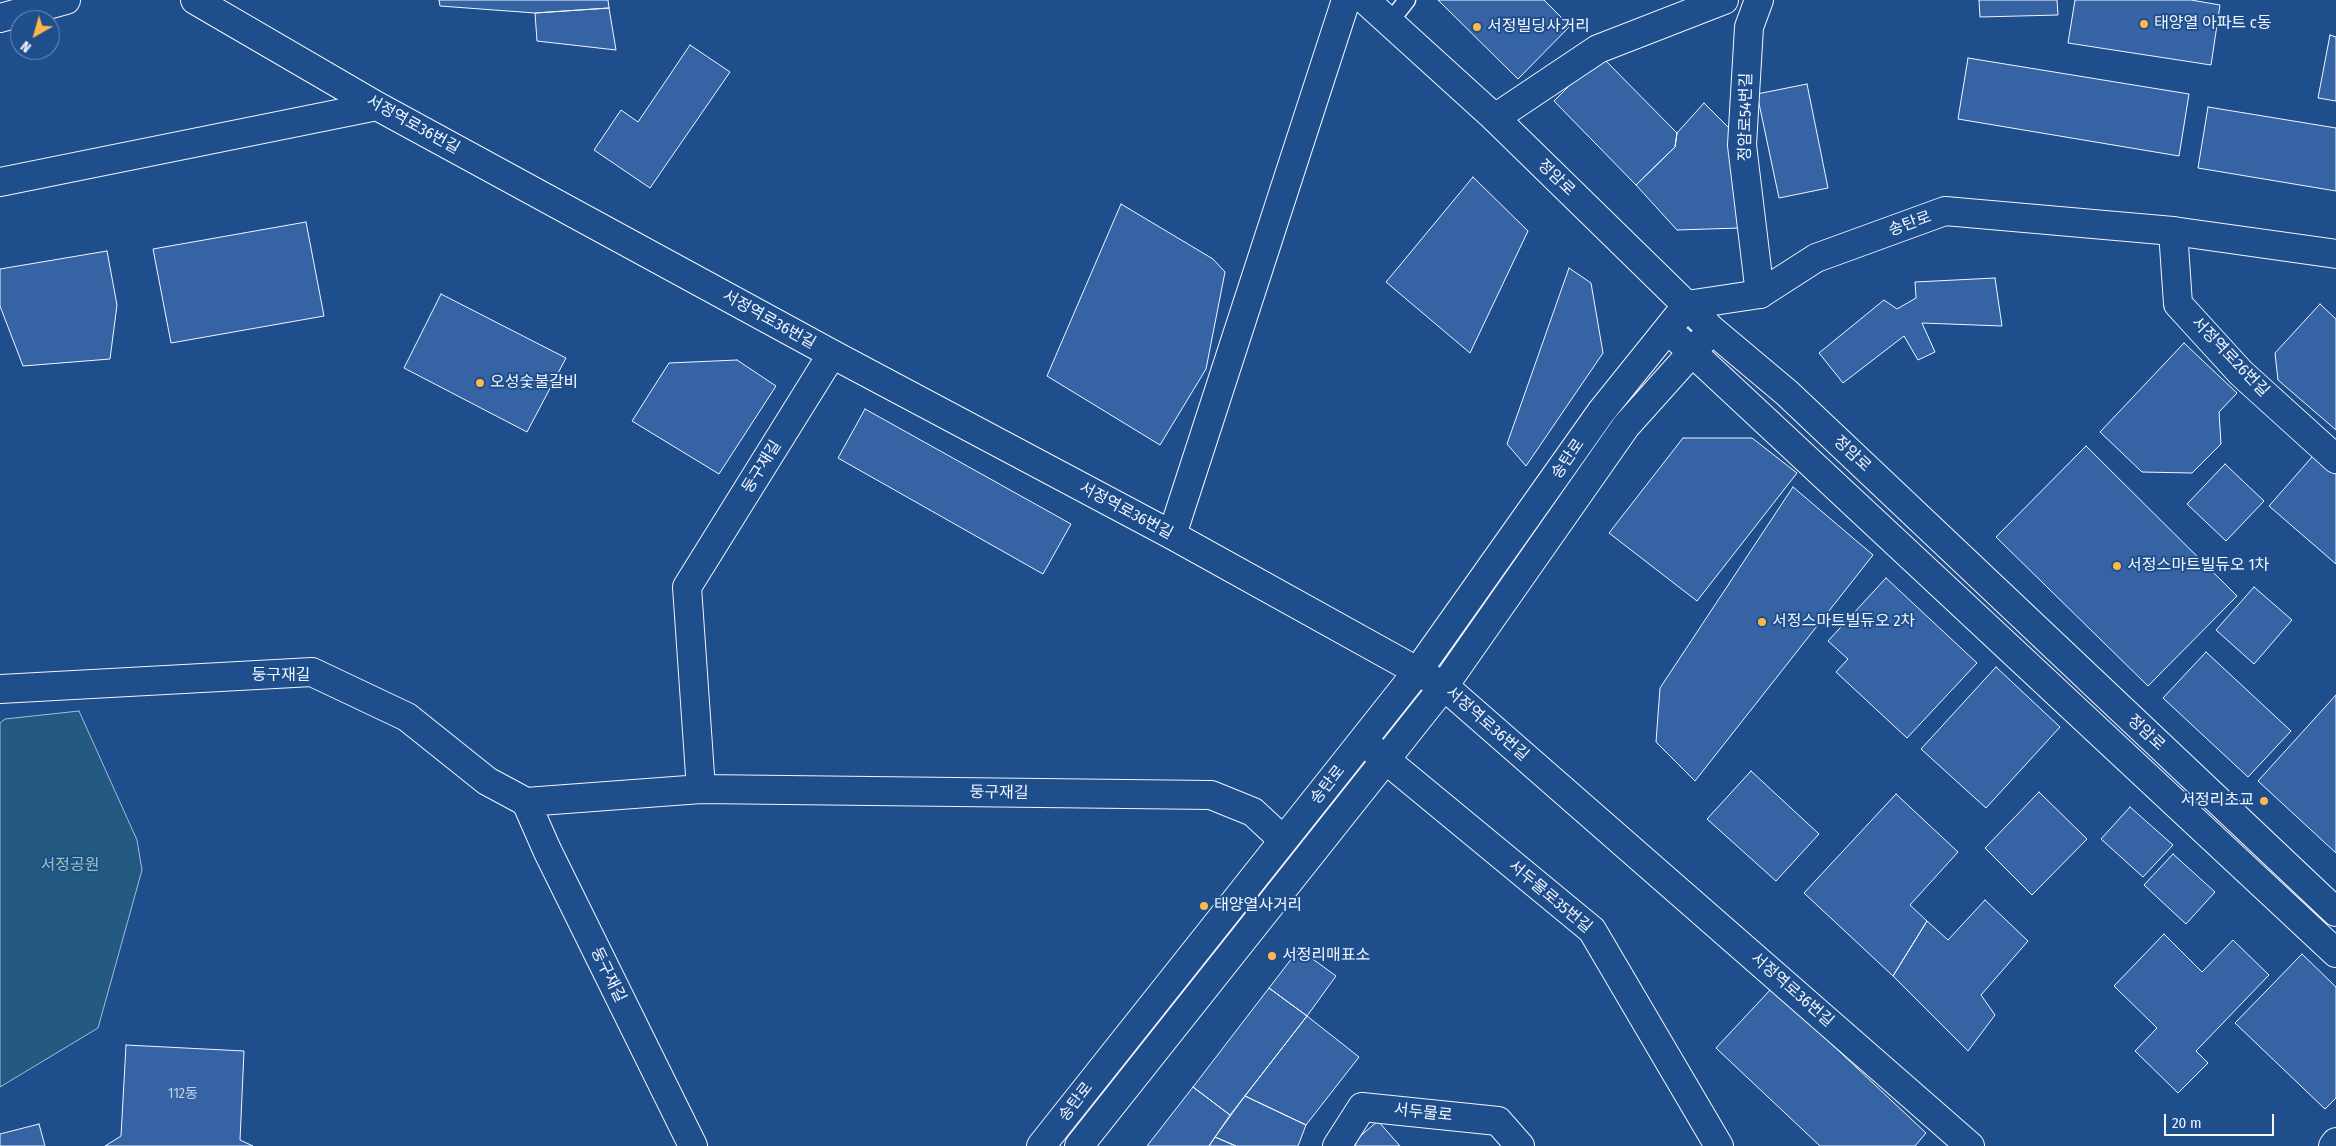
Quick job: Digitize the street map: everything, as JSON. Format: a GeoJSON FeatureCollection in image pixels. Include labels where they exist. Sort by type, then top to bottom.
{"type":"FeatureCollection","features":[{"type":"Feature","properties":{"kind":"street"},"geometry":{"type":"LineString","coordinates":[[0,18],[66,0]]}},
{"type":"Feature","properties":{"kind":"street","name":"서정역로36번길"},"geometry":{"type":"LineString","coordinates":[[195,0],[377,106],[832,354],[1172,535],[1444,686],[1970,1146]]}},
{"type":"Feature","properties":{"kind":"street"},"geometry":{"type":"LineString","coordinates":[[1172,535],[1346,0]]}},
{"type":"Feature","properties":{"kind":"street","name":"정암로"},"geometry":{"type":"LineString","coordinates":[[1365,0],[1495,118],[1712,330],[1794,400],[2336,912]]}},
{"type":"Feature","properties":{"kind":"street"},"geometry":{"type":"LineString","coordinates":[[1495,118],[1598,49],[1724,0]]}},
{"type":"Feature","properties":{"kind":"street","name":"정암로54번길"},"geometry":{"type":"LineString","coordinates":[[1759,0],[1749,27],[1742,145],[1760,294]]}},
{"type":"Feature","properties":{"kind":"street"},"geometry":{"type":"LineString","coordinates":[[0,182],[377,106]]}},
{"type":"Feature","properties":{"kind":"street","name":"송탄로"},"geometry":{"type":"LineString","coordinates":[[1041,1146],[1417,672],[1601,412],[1687,305],[1760,294],[1816,258],[1946,211],[2173,231],[2336,254]]}},
{"type":"Feature","properties":{"kind":"street","name":"서정역로26번길"},"geometry":{"type":"LineString","coordinates":[[2173,231],[2178,304],[2241,373],[2336,459]]}},
{"type":"Feature","properties":{"kind":"street"},"geometry":{"type":"LineString","coordinates":[[1668,328],[2336,953]]}},
{"type":"Feature","properties":{"kind":"street","name":"송탄로"},"geometry":{"type":"LineString","coordinates":[[1080,1146],[1444,686],[1626,426],[1712,330]]}},
{"type":"Feature","properties":{"kind":"street","name":"둥구재길"},"geometry":{"type":"LineString","coordinates":[[701,789],[687,587],[832,354]]}},
{"type":"Feature","properties":{"kind":"street","name":"둥구재길"},"geometry":{"type":"LineString","coordinates":[[0,689],[312,672],[407,717],[487,781],[526,802],[701,789],[1211,795],[1253,812],[1283,840]]}},
{"type":"Feature","properties":{"kind":"street","name":"서두물로35번길"},"geometry":{"type":"LineString","coordinates":[[1363,741],[1592,930],[1719,1146]]}},
{"type":"Feature","properties":{"kind":"street","name":"둥구재길"},"geometry":{"type":"LineString","coordinates":[[526,802],[546,850],[693,1146]]}},
{"type":"Feature","properties":{"kind":"street","name":"서두물로"},"geometry":{"type":"LineString","coordinates":[[1337,1146],[1362,1107],[1498,1121],[1520,1146]]}},
{"type":"Feature","properties":{"kind":"street"},"geometry":{"type":"LineString","coordinates":[[2332,1146],[2336,1142]]}},
{"type":"Feature","properties":{"kind":"lane"},"geometry":{"type":"LineString","coordinates":[[1389,22],[1407,0]]}},
{"type":"Feature","properties":{"kind":"green space","name":"서정공원"},"geometry":{"type":"Polygon","coordinates":[[[79,711],[137,840],[142,870],[98,1028],[0,1087],[0,723],[5,719],[79,711]]]}},
{"type":"Feature","properties":{"kind":"building"},"geometry":{"type":"Polygon","coordinates":[[[439,0],[608,0],[609,8],[535,13],[440,6],[439,0]]]}},
{"type":"Feature","properties":{"kind":"building"},"geometry":{"type":"Polygon","coordinates":[[[1438,0],[1544,0],[1570,26],[1518,79],[1438,0]]]}},
{"type":"Feature","properties":{"kind":"building"},"geometry":{"type":"Polygon","coordinates":[[[1979,0],[2057,0],[2058,15],[1980,17],[1979,0]]]}},
{"type":"Feature","properties":{"kind":"building","name":"태양열 아파트 c동"},"geometry":{"type":"Polygon","coordinates":[[[2075,0],[2191,0],[2220,5],[2211,65],[2068,43],[2075,0]]]}},
{"type":"Feature","properties":{"kind":"building"},"geometry":{"type":"Polygon","coordinates":[[[609,8],[616,50],[537,41],[535,13],[609,8]]]}},
{"type":"Feature","properties":{"kind":"building"},"geometry":{"type":"Polygon","coordinates":[[[2330,35],[2336,37],[2336,101],[2318,98],[2330,35]]]}},
{"type":"Feature","properties":{"kind":"building"},"geometry":{"type":"Polygon","coordinates":[[[690,45],[730,72],[650,188],[594,150],[621,110],[638,122],[690,45]]]}},
{"type":"Feature","properties":{"kind":"building"},"geometry":{"type":"Polygon","coordinates":[[[1600,55],[1677,133],[1675,147],[1636,185],[1554,101],[1600,55]]]}},
{"type":"Feature","properties":{"kind":"building"},"geometry":{"type":"Polygon","coordinates":[[[1968,58],[2189,94],[2179,156],[1958,119],[1968,58]]]}},
{"type":"Feature","properties":{"kind":"building"},"geometry":{"type":"Polygon","coordinates":[[[1807,84],[1828,188],[1779,198],[1757,94],[1807,84]]]}},
{"type":"Feature","properties":{"kind":"building"},"geometry":{"type":"Polygon","coordinates":[[[1704,103],[1737,136],[1740,228],[1677,230],[1636,185],[1675,147],[1677,133],[1704,103]]]}},
{"type":"Feature","properties":{"kind":"building"},"geometry":{"type":"Polygon","coordinates":[[[2208,107],[2336,128],[2336,191],[2198,168],[2208,107]]]}},
{"type":"Feature","properties":{"kind":"building"},"geometry":{"type":"Polygon","coordinates":[[[1473,177],[1528,231],[1470,353],[1386,282],[1473,177]]]}},
{"type":"Feature","properties":{"kind":"building"},"geometry":{"type":"Polygon","coordinates":[[[1121,204],[1213,259],[1225,272],[1206,369],[1160,445],[1047,376],[1121,204]]]}},
{"type":"Feature","properties":{"kind":"building"},"geometry":{"type":"Polygon","coordinates":[[[306,222],[324,316],[171,343],[153,249],[306,222]]]}},
{"type":"Feature","properties":{"kind":"building"},"geometry":{"type":"Polygon","coordinates":[[[107,251],[117,305],[110,359],[23,366],[0,306],[0,269],[107,251]]]}},
{"type":"Feature","properties":{"kind":"building"},"geometry":{"type":"Polygon","coordinates":[[[1569,268],[1591,283],[1603,353],[1526,466],[1507,444],[1569,268]]]}},
{"type":"Feature","properties":{"kind":"building"},"geometry":{"type":"Polygon","coordinates":[[[1995,278],[2002,326],[1922,323],[1935,352],[1918,360],[1904,336],[1843,383],[1819,353],[1884,300],[1897,309],[1916,298],[1915,282],[1995,278]]]}},
{"type":"Feature","properties":{"kind":"building"},"geometry":{"type":"Polygon","coordinates":[[[441,294],[566,358],[527,432],[404,368],[441,294]]]}},
{"type":"Feature","properties":{"kind":"building"},"geometry":{"type":"Polygon","coordinates":[[[2320,304],[2336,319],[2336,430],[2278,380],[2275,353],[2320,304]]]}},
{"type":"Feature","properties":{"kind":"building"},"geometry":{"type":"Polygon","coordinates":[[[2184,343],[2237,393],[2219,412],[2221,444],[2192,473],[2142,472],[2100,432],[2184,343]]]}},
{"type":"Feature","properties":{"kind":"building"},"geometry":{"type":"Polygon","coordinates":[[[737,360],[776,386],[719,474],[632,421],[669,363],[737,360]]]}},
{"type":"Feature","properties":{"kind":"building"},"geometry":{"type":"Polygon","coordinates":[[[865,409],[1071,524],[1043,574],[838,458],[865,409]]]}},
{"type":"Feature","properties":{"kind":"building"},"geometry":{"type":"Polygon","coordinates":[[[1683,438],[1752,438],[1797,473],[1697,601],[1609,533],[1683,438]]]}},
{"type":"Feature","properties":{"kind":"building","name":"서정스마트빌듀오 1차"},"geometry":{"type":"Polygon","coordinates":[[[2086,446],[2237,596],[2148,686],[1996,537],[2086,446]]]}},
{"type":"Feature","properties":{"kind":"building"},"geometry":{"type":"Polygon","coordinates":[[[2319,449],[2336,464],[2336,564],[2269,506],[2319,449]]]}},
{"type":"Feature","properties":{"kind":"building"},"geometry":{"type":"Polygon","coordinates":[[[2225,464],[2264,501],[2226,541],[2187,504],[2225,464]]]}},
{"type":"Feature","properties":{"kind":"building","name":"서정스마트빌듀오 2차"},"geometry":{"type":"Polygon","coordinates":[[[1793,487],[1873,555],[1695,781],[1656,742],[1660,688],[1793,487]]]}},
{"type":"Feature","properties":{"kind":"building"},"geometry":{"type":"Polygon","coordinates":[[[1886,578],[1977,663],[1907,738],[1836,672],[1848,659],[1828,641],[1886,578]]]}},
{"type":"Feature","properties":{"kind":"building"},"geometry":{"type":"Polygon","coordinates":[[[2254,587],[2292,620],[2254,664],[2216,630],[2254,587]]]}},
{"type":"Feature","properties":{"kind":"building"},"geometry":{"type":"Polygon","coordinates":[[[2206,652],[2291,731],[2248,777],[2163,698],[2206,652]]]}},
{"type":"Feature","properties":{"kind":"building"},"geometry":{"type":"Polygon","coordinates":[[[1996,667],[2060,727],[1986,808],[1921,749],[1996,667]]]}},
{"type":"Feature","properties":{"kind":"building"},"geometry":{"type":"Polygon","coordinates":[[[2336,695],[2336,853],[2258,781],[2336,695]]]}},
{"type":"Feature","properties":{"kind":"building"},"geometry":{"type":"Polygon","coordinates":[[[1751,771],[1819,834],[1776,881],[1707,819],[1751,771]]]}},
{"type":"Feature","properties":{"kind":"building"},"geometry":{"type":"Polygon","coordinates":[[[2039,792],[2087,839],[2032,895],[1985,848],[2039,792]]]}},
{"type":"Feature","properties":{"kind":"building"},"geometry":{"type":"Polygon","coordinates":[[[1896,794],[1958,852],[1910,905],[1927,921],[1893,976],[1804,893],[1896,794]]]}},
{"type":"Feature","properties":{"kind":"building"},"geometry":{"type":"Polygon","coordinates":[[[2130,807],[2173,845],[2143,877],[2101,839],[2130,807]]]}},
{"type":"Feature","properties":{"kind":"building"},"geometry":{"type":"Polygon","coordinates":[[[2173,854],[2215,892],[2186,924],[2144,885],[2173,854]]]}},
{"type":"Feature","properties":{"kind":"building"},"geometry":{"type":"Polygon","coordinates":[[[1985,900],[2028,941],[1981,995],[1995,1015],[1968,1051],[1893,976],[1927,921],[1948,940],[1985,900]]]}},
{"type":"Feature","properties":{"kind":"building"},"geometry":{"type":"Polygon","coordinates":[[[2164,934],[2202,972],[2233,940],[2269,975],[2196,1051],[2208,1063],[2178,1093],[2135,1051],[2157,1028],[2114,986],[2164,934]]]}},
{"type":"Feature","properties":{"kind":"building"},"geometry":{"type":"Polygon","coordinates":[[[1299,949],[1336,976],[1307,1016],[1269,988],[1299,949]]]}},
{"type":"Feature","properties":{"kind":"building"},"geometry":{"type":"Polygon","coordinates":[[[2302,954],[2336,987],[2336,1098],[2325,1109],[2235,1023],[2302,954]]]}},
{"type":"Feature","properties":{"kind":"building"},"geometry":{"type":"Polygon","coordinates":[[[1269,988],[1307,1016],[1230,1115],[1193,1087],[1269,988]]]}},
{"type":"Feature","properties":{"kind":"building"},"geometry":{"type":"Polygon","coordinates":[[[1772,988],[1926,1133],[1915,1146],[1820,1146],[1716,1048],[1772,988]]]}},
{"type":"Feature","properties":{"kind":"building"},"geometry":{"type":"Polygon","coordinates":[[[1307,1016],[1359,1057],[1306,1125],[1245,1096],[1307,1016]]]}},
{"type":"Feature","properties":{"kind":"building"},"geometry":{"type":"Polygon","coordinates":[[[126,1045],[244,1051],[240,1140],[253,1146],[105,1146],[121,1136],[126,1045]]]}},
{"type":"Feature","properties":{"kind":"building"},"geometry":{"type":"Polygon","coordinates":[[[1193,1087],[1230,1115],[1209,1146],[1147,1146],[1193,1087]]]}},
{"type":"Feature","properties":{"kind":"building"},"geometry":{"type":"Polygon","coordinates":[[[1245,1096],[1306,1125],[1298,1146],[1236,1146],[1215,1137],[1245,1096]]]}},
{"type":"Feature","properties":{"kind":"building"},"geometry":{"type":"Polygon","coordinates":[[[1378,1121],[1400,1146],[1355,1146],[1358,1138],[1378,1121]]]}},
{"type":"Feature","properties":{"kind":"building"},"geometry":{"type":"Polygon","coordinates":[[[39,1124],[45,1146],[0,1146],[0,1134],[39,1124]]]}},
{"type":"Feature","properties":{"kind":"building"},"geometry":{"type":"Polygon","coordinates":[[[1215,1137],[1236,1146],[1209,1146],[1215,1137]]]}},
{"type":"Feature","properties":{"kind":"place","name":"태양열 아파트 c동"},"geometry":{"type":"Point","coordinates":[2144,24]}},
{"type":"Feature","properties":{"kind":"place","name":"서정빌딩사거리"},"geometry":{"type":"Point","coordinates":[1477,27]}},
{"type":"Feature","properties":{"kind":"place","name":"오성숯불갈비"},"geometry":{"type":"Point","coordinates":[480,383]}},
{"type":"Feature","properties":{"kind":"place","name":"서정스마트빌듀오 1차"},"geometry":{"type":"Point","coordinates":[2117,566]}},
{"type":"Feature","properties":{"kind":"place","name":"서정스마트빌듀오 2차"},"geometry":{"type":"Point","coordinates":[1762,622]}},
{"type":"Feature","properties":{"kind":"place","name":"서정리초교"},"geometry":{"type":"Point","coordinates":[2264,801]}},
{"type":"Feature","properties":{"kind":"place","name":"태양열사거리"},"geometry":{"type":"Point","coordinates":[1204,906]}},
{"type":"Feature","properties":{"kind":"place","name":"서정리매표소"},"geometry":{"type":"Point","coordinates":[1272,956]}}]}
